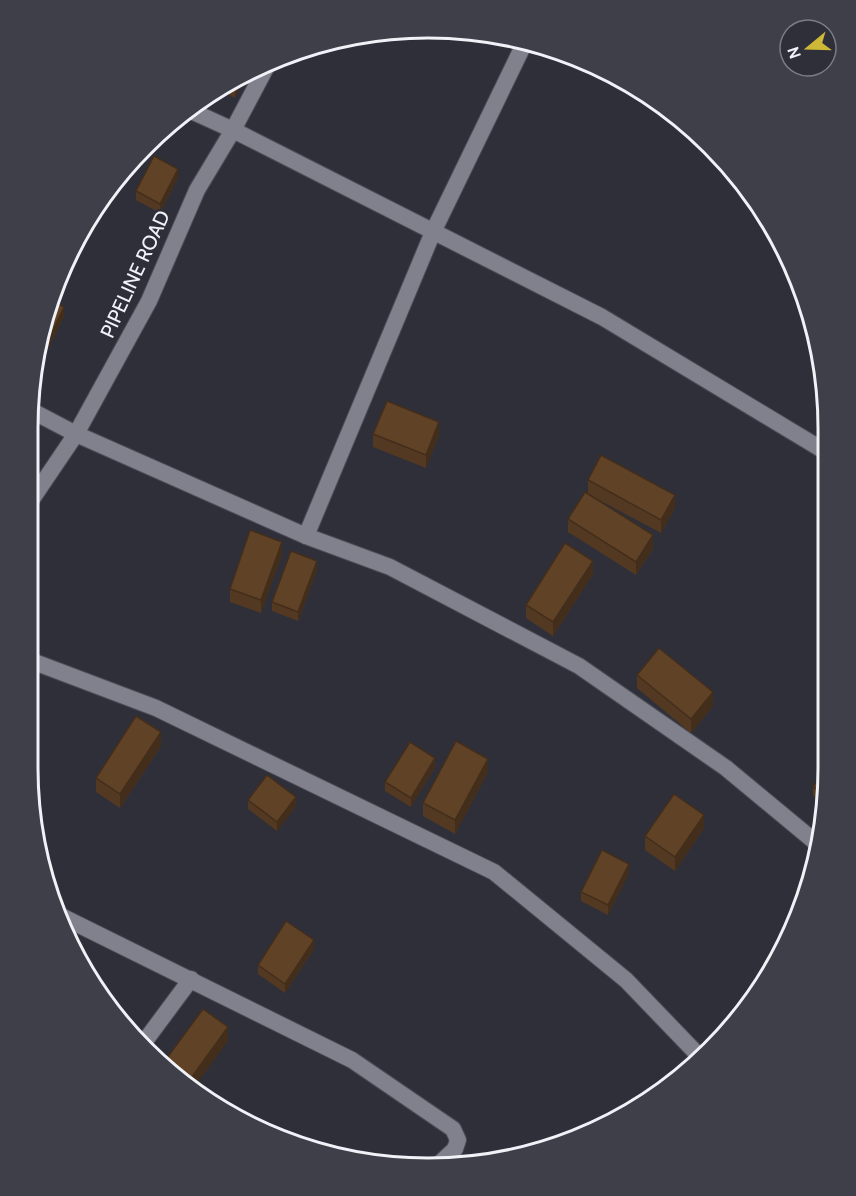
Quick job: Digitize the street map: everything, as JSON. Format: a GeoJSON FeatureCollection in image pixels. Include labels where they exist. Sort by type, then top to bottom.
{"type":"FeatureCollection","features":[{"type":"Feature","properties":{"kind":"street"},"geometry":{"type":"LineString","coordinates":[[306,536],[433,232],[522,49]]}},
{"type":"Feature","properties":{"kind":"street","name":"PIPELINE ROAD"},"geometry":{"type":"LineString","coordinates":[[38,490],[76,434],[149,301],[197,190],[262,75]]}},
{"type":"Feature","properties":{"kind":"street"},"geometry":{"type":"LineString","coordinates":[[197,113],[602,317],[818,447]]}},
{"type":"Feature","properties":{"kind":"street"},"geometry":{"type":"LineString","coordinates":[[38,414],[76,434],[306,536],[390,567],[579,666],[726,768],[812,839]]}},
{"type":"Feature","properties":{"kind":"street"},"geometry":{"type":"LineString","coordinates":[[38,663],[156,708],[494,872],[626,980],[695,1052]]}},
{"type":"Feature","properties":{"kind":"street"},"geometry":{"type":"LineString","coordinates":[[68,920],[352,1060],[453,1129],[458,1140],[455,1149],[445,1158]]}},
{"type":"Feature","properties":{"kind":"street"},"geometry":{"type":"LineString","coordinates":[[147,1039],[191,980]]}},
{"type":"Feature","properties":{"kind":"building"},"geometry":{"type":"Polygon","coordinates":[[[154,156],[178,169],[160,204],[136,191],[154,156]]]}},
{"type":"Feature","properties":{"kind":"building"},"geometry":{"type":"Polygon","coordinates":[[[58,303],[64,307],[48,340],[58,303]]]}},
{"type":"Feature","properties":{"kind":"building"},"geometry":{"type":"Polygon","coordinates":[[[387,401],[439,422],[426,455],[373,434],[387,401]]]}},
{"type":"Feature","properties":{"kind":"building"},"geometry":{"type":"Polygon","coordinates":[[[601,455],[675,495],[661,520],[588,480],[601,455]]]}},
{"type":"Feature","properties":{"kind":"building"},"geometry":{"type":"Polygon","coordinates":[[[585,492],[653,535],[636,562],[568,519],[585,492]]]}},
{"type":"Feature","properties":{"kind":"building"},"geometry":{"type":"Polygon","coordinates":[[[250,530],[282,542],[261,600],[230,589],[250,530]]]}},
{"type":"Feature","properties":{"kind":"building"},"geometry":{"type":"Polygon","coordinates":[[[565,543],[593,561],[553,622],[526,605],[565,543]]]}},
{"type":"Feature","properties":{"kind":"building"},"geometry":{"type":"Polygon","coordinates":[[[291,551],[317,561],[298,612],[272,602],[291,551]]]}},
{"type":"Feature","properties":{"kind":"building"},"geometry":{"type":"Polygon","coordinates":[[[659,648],[713,692],[691,719],[637,675],[659,648]]]}},
{"type":"Feature","properties":{"kind":"building"},"geometry":{"type":"Polygon","coordinates":[[[136,716],[161,732],[120,794],[96,778],[136,716]]]}},
{"type":"Feature","properties":{"kind":"building"},"geometry":{"type":"Polygon","coordinates":[[[456,741],[488,759],[455,820],[423,803],[456,741]]]}},
{"type":"Feature","properties":{"kind":"building"},"geometry":{"type":"Polygon","coordinates":[[[410,742],[435,758],[411,798],[385,782],[410,742]]]}},
{"type":"Feature","properties":{"kind":"building"},"geometry":{"type":"Polygon","coordinates":[[[267,775],[296,797],[277,822],[248,800],[267,775]]]}},
{"type":"Feature","properties":{"kind":"building"},"geometry":{"type":"Polygon","coordinates":[[[818,781],[818,791],[813,786],[818,781]]]}},
{"type":"Feature","properties":{"kind":"building"},"geometry":{"type":"Polygon","coordinates":[[[674,794],[704,815],[675,857],[645,836],[674,794]]]}},
{"type":"Feature","properties":{"kind":"building"},"geometry":{"type":"Polygon","coordinates":[[[602,850],[629,864],[608,905],[581,892],[602,850]]]}},
{"type":"Feature","properties":{"kind":"building"},"geometry":{"type":"Polygon","coordinates":[[[286,921],[314,940],[285,984],[258,965],[286,921]]]}},
{"type":"Feature","properties":{"kind":"building"},"geometry":{"type":"Polygon","coordinates":[[[203,1009],[228,1027],[191,1079],[167,1058],[203,1009]]]}}]}
